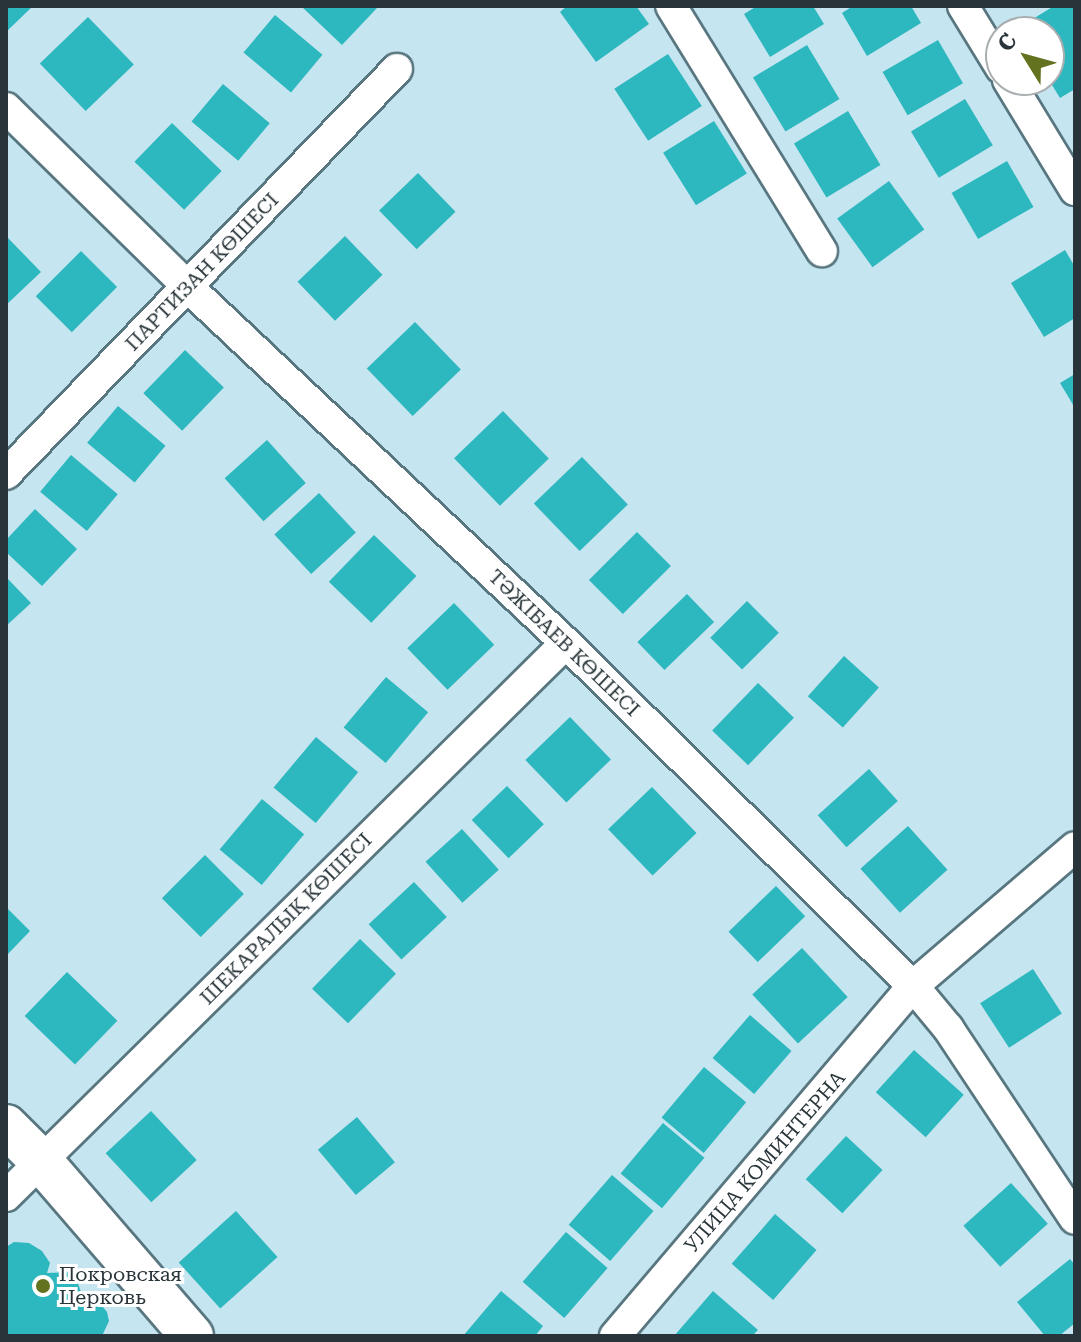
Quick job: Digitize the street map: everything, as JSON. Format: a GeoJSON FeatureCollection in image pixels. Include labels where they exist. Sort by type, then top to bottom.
{"type":"FeatureCollection","features":[{"type":"Feature","properties":{"kind":"street"},"geometry":{"type":"LineString","coordinates":[[671,6],[760,157],[822,251]]}},
{"type":"Feature","properties":{"kind":"street"},"geometry":{"type":"LineString","coordinates":[[963,6],[985,42]]}},
{"type":"Feature","properties":{"kind":"street","name":"ПАРТИЗАН КӨШЕСІ"},"geometry":{"type":"LineString","coordinates":[[6,474],[189,288],[397,69]]}},
{"type":"Feature","properties":{"kind":"street"},"geometry":{"type":"LineString","coordinates":[[1018,96],[1075,190]]}},
{"type":"Feature","properties":{"kind":"street","name":"ТӘЖІБАЕВ КӨШЕСІ"},"geometry":{"type":"LineString","coordinates":[[6,108],[189,288],[566,643],[913,986],[948,1028],[1075,1219]]}},
{"type":"Feature","properties":{"kind":"street","name":"ШЕКАРАЛЫҚ КӨШЕСІ"},"geometry":{"type":"LineString","coordinates":[[6,1196],[566,643]]}},
{"type":"Feature","properties":{"kind":"street","name":"УЛИЦА КОМИНТЕРНА"},"geometry":{"type":"LineString","coordinates":[[615,1336],[913,986],[1075,847]]}},
{"type":"Feature","properties":{"kind":"street"},"geometry":{"type":"LineString","coordinates":[[6,1126],[41,1161],[192,1336]]}},
{"type":"Feature","properties":{"kind":"building"},"geometry":{"type":"Polygon","coordinates":[[[6,6],[33,6],[6,32],[6,6]]]}},
{"type":"Feature","properties":{"kind":"building"},"geometry":{"type":"Polygon","coordinates":[[[301,6],[374,6],[377,8],[342,45],[301,6]]]}},
{"type":"Feature","properties":{"kind":"building"},"geometry":{"type":"Polygon","coordinates":[[[567,6],[636,6],[649,24],[596,62],[560,12],[567,6]]]}},
{"type":"Feature","properties":{"kind":"building"},"geometry":{"type":"Polygon","coordinates":[[[757,6],[813,6],[824,24],[770,57],[744,14],[757,6]]]}},
{"type":"Feature","properties":{"kind":"building"},"geometry":{"type":"Polygon","coordinates":[[[853,6],[911,6],[921,23],[867,56],[842,13],[853,6]]]}},
{"type":"Feature","properties":{"kind":"building"},"geometry":{"type":"Polygon","coordinates":[[[1054,6],[1075,6],[1075,89],[1065,95],[1065,16],[1038,16],[1054,6]]]}},
{"type":"Feature","properties":{"kind":"building"},"geometry":{"type":"Polygon","coordinates":[[[275,15],[322,55],[291,92],[244,53],[275,15]]]}},
{"type":"Feature","properties":{"kind":"building"},"geometry":{"type":"Polygon","coordinates":[[[88,17],[134,64],[86,111],[40,64],[88,17]]]}},
{"type":"Feature","properties":{"kind":"building"},"geometry":{"type":"Polygon","coordinates":[[[938,40],[963,83],[908,115],[883,72],[938,40]]]}},
{"type":"Feature","properties":{"kind":"building"},"geometry":{"type":"Polygon","coordinates":[[[807,45],[839,99],[785,131],[753,77],[807,45]]]}},
{"type":"Feature","properties":{"kind":"building"},"geometry":{"type":"Polygon","coordinates":[[[668,54],[702,106],[648,141],[614,89],[668,54]]]}},
{"type":"Feature","properties":{"kind":"building"},"geometry":{"type":"Polygon","coordinates":[[[223,84],[270,123],[238,161],[192,122],[223,84]]]}},
{"type":"Feature","properties":{"kind":"building"},"geometry":{"type":"Polygon","coordinates":[[[965,99],[993,145],[939,178],[911,131],[965,99]]]}},
{"type":"Feature","properties":{"kind":"building"},"geometry":{"type":"Polygon","coordinates":[[[848,111],[880,165],[826,197],[794,143],[848,111]]]}},
{"type":"Feature","properties":{"kind":"building"},"geometry":{"type":"Polygon","coordinates":[[[714,121],[747,174],[696,205],[663,153],[714,121]]]}},
{"type":"Feature","properties":{"kind":"building"},"geometry":{"type":"Polygon","coordinates":[[[172,123],[222,171],[184,210],[134,162],[172,123]]]}},
{"type":"Feature","properties":{"kind":"building"},"geometry":{"type":"Polygon","coordinates":[[[1007,161],[1034,207],[978,239],[952,193],[1007,161]]]}},
{"type":"Feature","properties":{"kind":"building"},"geometry":{"type":"Polygon","coordinates":[[[418,173],[456,212],[417,249],[379,211],[418,173]]]}},
{"type":"Feature","properties":{"kind":"building"},"geometry":{"type":"Polygon","coordinates":[[[889,181],[924,230],[872,267],[837,219],[889,181]]]}},
{"type":"Feature","properties":{"kind":"building"},"geometry":{"type":"Polygon","coordinates":[[[345,236],[383,275],[335,321],[298,282],[345,236]]]}},
{"type":"Feature","properties":{"kind":"building"},"geometry":{"type":"Polygon","coordinates":[[[6,239],[41,272],[6,305],[6,239]]]}},
{"type":"Feature","properties":{"kind":"building"},"geometry":{"type":"Polygon","coordinates":[[[1065,250],[1075,267],[1075,318],[1044,337],[1011,283],[1065,250]]]}},
{"type":"Feature","properties":{"kind":"building"},"geometry":{"type":"Polygon","coordinates":[[[81,251],[117,287],[72,332],[36,296],[81,251]]]}},
{"type":"Feature","properties":{"kind":"building"},"geometry":{"type":"Polygon","coordinates":[[[415,322],[461,369],[413,416],[367,369],[415,322]]]}},
{"type":"Feature","properties":{"kind":"building"},"geometry":{"type":"Polygon","coordinates":[[[185,350],[224,388],[182,431],[143,393],[185,350]]]}},
{"type":"Feature","properties":{"kind":"building"},"geometry":{"type":"Polygon","coordinates":[[[1075,374],[1075,408],[1060,383],[1075,374]]]}},
{"type":"Feature","properties":{"kind":"building"},"geometry":{"type":"Polygon","coordinates":[[[118,406],[165,446],[135,483],[87,443],[118,406]]]}},
{"type":"Feature","properties":{"kind":"building"},"geometry":{"type":"Polygon","coordinates":[[[503,411],[549,458],[500,506],[454,458],[503,411]]]}},
{"type":"Feature","properties":{"kind":"building"},"geometry":{"type":"Polygon","coordinates":[[[267,440],[306,483],[263,521],[225,478],[267,440]]]}},
{"type":"Feature","properties":{"kind":"building"},"geometry":{"type":"Polygon","coordinates":[[[71,455],[118,494],[87,531],[40,492],[71,455]]]}},
{"type":"Feature","properties":{"kind":"building"},"geometry":{"type":"Polygon","coordinates":[[[582,457],[628,504],[580,551],[534,504],[582,457]]]}},
{"type":"Feature","properties":{"kind":"building"},"geometry":{"type":"Polygon","coordinates":[[[319,493],[356,532],[311,574],[274,535],[319,493]]]}},
{"type":"Feature","properties":{"kind":"building"},"geometry":{"type":"Polygon","coordinates":[[[35,509],[77,549],[42,586],[6,552],[6,540],[35,509]]]}},
{"type":"Feature","properties":{"kind":"building"},"geometry":{"type":"Polygon","coordinates":[[[637,532],[671,566],[623,614],[589,580],[637,532]]]}},
{"type":"Feature","properties":{"kind":"building"},"geometry":{"type":"Polygon","coordinates":[[[374,535],[416,576],[371,623],[329,582],[374,535]]]}},
{"type":"Feature","properties":{"kind":"building"},"geometry":{"type":"Polygon","coordinates":[[[6,577],[31,603],[6,626],[6,577]]]}},
{"type":"Feature","properties":{"kind":"building"},"geometry":{"type":"Polygon","coordinates":[[[687,594],[714,622],[664,670],[637,642],[687,594]]]}},
{"type":"Feature","properties":{"kind":"building"},"geometry":{"type":"Polygon","coordinates":[[[747,601],[779,633],[742,670],[710,638],[747,601]]]}},
{"type":"Feature","properties":{"kind":"building"},"geometry":{"type":"Polygon","coordinates":[[[454,603],[494,645],[448,690],[407,648],[454,603]]]}},
{"type":"Feature","properties":{"kind":"building"},"geometry":{"type":"Polygon","coordinates":[[[844,656],[879,687],[843,728],[808,696],[844,656]]]}},
{"type":"Feature","properties":{"kind":"building"},"geometry":{"type":"Polygon","coordinates":[[[386,677],[428,712],[386,763],[344,728],[386,677]]]}},
{"type":"Feature","properties":{"kind":"building"},"geometry":{"type":"Polygon","coordinates":[[[758,683],[794,718],[748,765],[712,730],[758,683]]]}},
{"type":"Feature","properties":{"kind":"building"},"geometry":{"type":"Polygon","coordinates":[[[570,717],[611,759],[566,803],[525,760],[570,717]]]}},
{"type":"Feature","properties":{"kind":"building"},"geometry":{"type":"Polygon","coordinates":[[[316,737],[358,772],[316,823],[274,788],[316,737]]]}},
{"type":"Feature","properties":{"kind":"building"},"geometry":{"type":"Polygon","coordinates":[[[869,769],[898,801],[846,847],[818,815],[869,769]]]}},
{"type":"Feature","properties":{"kind":"building"},"geometry":{"type":"Polygon","coordinates":[[[507,786],[544,824],[509,858],[472,820],[507,786]]]}},
{"type":"Feature","properties":{"kind":"building"},"geometry":{"type":"Polygon","coordinates":[[[652,787],[696,833],[653,875],[608,829],[652,787]]]}},
{"type":"Feature","properties":{"kind":"building"},"geometry":{"type":"Polygon","coordinates":[[[262,799],[304,834],[262,885],[220,850],[262,799]]]}},
{"type":"Feature","properties":{"kind":"building"},"geometry":{"type":"Polygon","coordinates":[[[908,826],[947,870],[900,913],[860,869],[908,826]]]}},
{"type":"Feature","properties":{"kind":"building"},"geometry":{"type":"Polygon","coordinates":[[[462,829],[499,870],[462,903],[426,862],[462,829]]]}},
{"type":"Feature","properties":{"kind":"building"},"geometry":{"type":"Polygon","coordinates":[[[205,855],[244,894],[201,937],[162,898],[205,855]]]}},
{"type":"Feature","properties":{"kind":"building"},"geometry":{"type":"Polygon","coordinates":[[[414,882],[447,917],[401,959],[369,924],[414,882]]]}},
{"type":"Feature","properties":{"kind":"building"},"geometry":{"type":"Polygon","coordinates":[[[776,886],[805,916],[758,962],[729,932],[776,886]]]}},
{"type":"Feature","properties":{"kind":"building"},"geometry":{"type":"Polygon","coordinates":[[[6,907],[30,931],[6,956],[6,907]]]}},
{"type":"Feature","properties":{"kind":"building"},"geometry":{"type":"Polygon","coordinates":[[[360,939],[396,974],[348,1023],[312,989],[360,939]]]}},
{"type":"Feature","properties":{"kind":"building"},"geometry":{"type":"Polygon","coordinates":[[[802,948],[848,997],[798,1043],[752,994],[802,948]]]}},
{"type":"Feature","properties":{"kind":"building"},"geometry":{"type":"Polygon","coordinates":[[[1033,969],[1062,1013],[1009,1048],[980,1003],[1033,969]]]}},
{"type":"Feature","properties":{"kind":"building"},"geometry":{"type":"Polygon","coordinates":[[[67,972],[117,1021],[75,1065],[25,1016],[67,972]]]}},
{"type":"Feature","properties":{"kind":"building"},"geometry":{"type":"Polygon","coordinates":[[[750,1015],[792,1051],[754,1094],[713,1058],[750,1015]]]}},
{"type":"Feature","properties":{"kind":"building"},"geometry":{"type":"Polygon","coordinates":[[[914,1050],[964,1095],[926,1137],[876,1092],[914,1050]]]}},
{"type":"Feature","properties":{"kind":"building"},"geometry":{"type":"Polygon","coordinates":[[[704,1067],[746,1102],[704,1153],[662,1118],[704,1067]]]}},
{"type":"Feature","properties":{"kind":"building"},"geometry":{"type":"Polygon","coordinates":[[[151,1111],[197,1160],[151,1202],[106,1153],[151,1111]]]}},
{"type":"Feature","properties":{"kind":"building"},"geometry":{"type":"Polygon","coordinates":[[[357,1117],[395,1162],[356,1195],[318,1150],[357,1117]]]}},
{"type":"Feature","properties":{"kind":"building"},"geometry":{"type":"Polygon","coordinates":[[[663,1123],[704,1158],[662,1208],[621,1174],[663,1123]]]}},
{"type":"Feature","properties":{"kind":"building"},"geometry":{"type":"Polygon","coordinates":[[[846,1136],[883,1170],[842,1213],[806,1179],[846,1136]]]}},
{"type":"Feature","properties":{"kind":"building"},"geometry":{"type":"Polygon","coordinates":[[[612,1175],[654,1211],[610,1261],[569,1225],[612,1175]]]}},
{"type":"Feature","properties":{"kind":"building"},"geometry":{"type":"Polygon","coordinates":[[[1011,1183],[1048,1224],[1000,1267],[963,1226],[1011,1183]]]}},
{"type":"Feature","properties":{"kind":"building"},"geometry":{"type":"Polygon","coordinates":[[[236,1211],[277,1257],[220,1309],[179,1263],[236,1211]]]}},
{"type":"Feature","properties":{"kind":"building"},"geometry":{"type":"Polygon","coordinates":[[[775,1214],[817,1250],[773,1300],[732,1264],[775,1214]]]}},
{"type":"Feature","properties":{"kind":"building"},"geometry":{"type":"Polygon","coordinates":[[[566,1232],[608,1268],[564,1318],[523,1282],[566,1232]]]}},
{"type":"Feature","properties":{"kind":"building","name":"Покровская Церковь"},"geometry":{"type":"Polygon","coordinates":[[[14,1242],[29,1243],[42,1251],[50,1263],[47,1273],[74,1272],[81,1292],[76,1303],[99,1302],[107,1312],[109,1321],[102,1336],[6,1336],[6,1247],[14,1242]]]}},
{"type":"Feature","properties":{"kind":"building"},"geometry":{"type":"Polygon","coordinates":[[[1070,1259],[1075,1265],[1075,1323],[1059,1336],[1045,1336],[1017,1302],[1070,1259]]]}},
{"type":"Feature","properties":{"kind":"building"},"geometry":{"type":"Polygon","coordinates":[[[501,1291],[543,1326],[535,1336],[463,1336],[501,1291]]]}},
{"type":"Feature","properties":{"kind":"building"},"geometry":{"type":"Polygon","coordinates":[[[713,1291],[758,1330],[752,1336],[674,1336],[713,1291]]]}},
{"type":"Feature","properties":{"kind":"place","name":"Покровская Церковь"},"geometry":{"type":"Point","coordinates":[43,1286]}}]}
